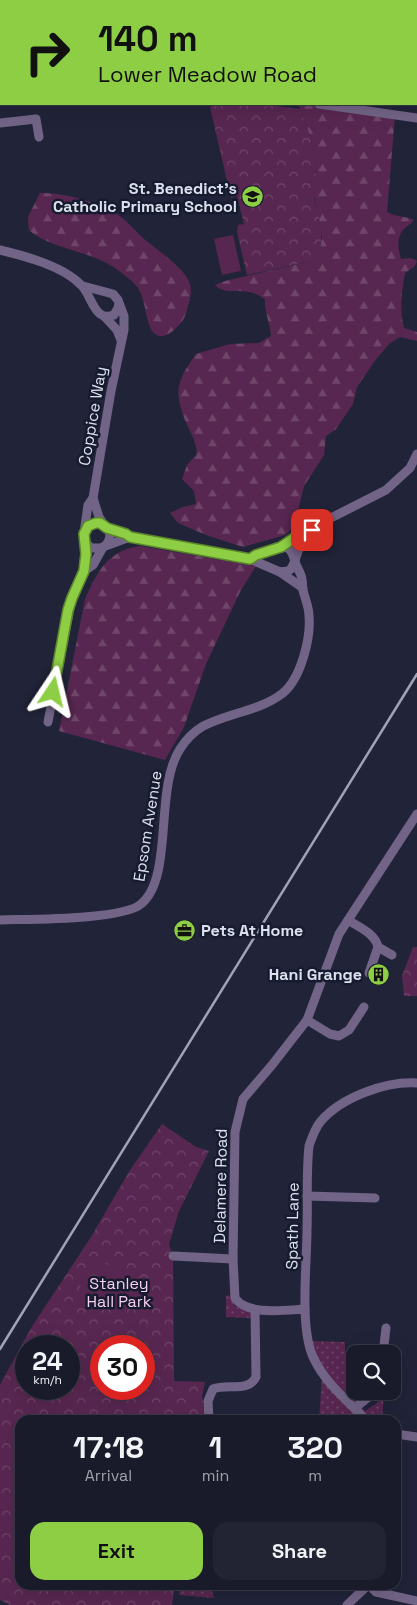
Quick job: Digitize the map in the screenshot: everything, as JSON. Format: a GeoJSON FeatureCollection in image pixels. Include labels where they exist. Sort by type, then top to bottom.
{"type":"FeatureCollection","features":[{"type":"Feature","properties":{"kind":"street"},"geometry":{"type":"LineString","coordinates":[[326,105],[417,118]]}},
{"type":"Feature","properties":{"kind":"street"},"geometry":{"type":"LineString","coordinates":[[0,123],[36,119],[39,137]]}},
{"type":"Feature","properties":{"kind":"street"},"geometry":{"type":"LineString","coordinates":[[0,250],[53,268],[75,279],[83,286],[98,313],[105,317],[117,330],[121,340]]}},
{"type":"Feature","properties":{"kind":"street"},"geometry":{"type":"LineString","coordinates":[[83,286],[113,294],[119,304],[118,308],[114,315],[105,317]]}},
{"type":"Feature","properties":{"kind":"street"},"geometry":{"type":"LineString","coordinates":[[94,306],[96,298],[105,292]]}},
{"type":"Feature","properties":{"kind":"street","name":"Coppice Way"},"geometry":{"type":"LineString","coordinates":[[84,571],[88,505],[93,498],[124,330],[124,316],[119,304]]}},
{"type":"Feature","properties":{"kind":"street"},"geometry":{"type":"LineString","coordinates":[[304,535],[291,569],[288,571],[278,571],[270,562],[270,554],[297,536],[304,535],[323,522],[386,490],[410,468],[417,454]]}},
{"type":"Feature","properties":{"kind":"street"},"geometry":{"type":"LineString","coordinates":[[48,722],[68,610],[72,598],[84,571],[92,565],[109,540],[110,535],[99,517],[93,498]]}},
{"type":"Feature","properties":{"kind":"street"},"geometry":{"type":"LineString","coordinates":[[130,537],[95,549],[91,548],[85,538],[88,526],[96,523],[130,537],[250,559],[278,571],[303,588]]}},
{"type":"Feature","properties":{"kind":"street"},"geometry":{"type":"LineString","coordinates":[[250,559],[256,555],[278,548],[291,550],[295,560]]}},
{"type":"Feature","properties":{"kind":"street","name":"Epsom Avenue"},"geometry":{"type":"LineString","coordinates":[[0,920],[108,915],[130,911],[142,904],[152,891],[158,874],[166,792],[172,764],[188,739],[205,724],[266,703],[284,692],[302,661],[309,632],[309,614],[302,579],[295,560]]}},
{"type":"Feature","properties":{"kind":"street","name":"Delamere Road"},"geometry":{"type":"LineString","coordinates":[[255,1310],[243,1306],[235,1298],[235,1132],[243,1099],[307,1020],[334,945],[348,920],[417,814]]}},
{"type":"Feature","properties":{"kind":"street"},"geometry":{"type":"LineString","coordinates":[[348,920],[374,938],[378,947],[392,955]]}},
{"type":"Feature","properties":{"kind":"street"},"geometry":{"type":"LineString","coordinates":[[369,973],[378,947]]}},
{"type":"Feature","properties":{"kind":"street"},"geometry":{"type":"LineString","coordinates":[[307,1020],[330,1034],[339,1036],[349,1030],[364,1007]]}},
{"type":"Feature","properties":{"kind":"street","name":"Spath Lane"},"geometry":{"type":"LineString","coordinates":[[361,1415],[347,1403],[325,1377],[314,1360],[306,1339],[309,1146],[320,1122],[331,1111],[370,1090],[396,1083],[417,1083]]}},
{"type":"Feature","properties":{"kind":"street"},"geometry":{"type":"LineString","coordinates":[[307,1196],[375,1199]]}},
{"type":"Feature","properties":{"kind":"street"},"geometry":{"type":"LineString","coordinates":[[173,1256],[234,1259]]}},
{"type":"Feature","properties":{"kind":"street"},"geometry":{"type":"LineString","coordinates":[[209,1415],[208,1401],[213,1389],[249,1385],[256,1377],[255,1310],[306,1309]]}},
{"type":"Feature","properties":{"kind":"street"},"geometry":{"type":"LineString","coordinates":[[384,1345],[386,1328]]}},
{"type":"Feature","properties":{"kind":"street"},"geometry":{"type":"LineString","coordinates":[[355,1408],[365,1400]]}},
{"type":"Feature","properties":{"kind":"street"},"geometry":{"type":"LineString","coordinates":[[401,1437],[417,1437]]}},
{"type":"Feature","properties":{"kind":"street"},"geometry":{"type":"LineString","coordinates":[[346,1605],[362,1590]]}},
{"type":"Feature","properties":{"kind":"street"},"geometry":{"type":"LineString","coordinates":[[374,1590],[417,1601]]}},
{"type":"Feature","properties":{"kind":"green space","name":"St. Benedict's Catholic Primary School"},"geometry":{"type":"Polygon","coordinates":[[[214,105],[269,105],[300,109],[311,139],[315,158],[316,183],[313,191],[322,229],[320,251],[312,261],[247,275],[237,232],[238,225],[244,224],[237,196],[231,198],[210,107],[214,105]]]}},
{"type":"Feature","properties":{"kind":"green space"},"geometry":{"type":"Polygon","coordinates":[[[298,105],[326,105],[395,115],[387,212],[414,220],[402,231],[399,247],[401,259],[411,258],[417,261],[414,267],[405,273],[401,307],[404,328],[417,332],[417,341],[400,337],[389,344],[357,387],[353,404],[336,429],[326,436],[324,455],[304,486],[295,523],[289,532],[285,535],[243,547],[206,535],[178,523],[170,513],[196,504],[194,491],[182,479],[187,465],[197,454],[194,440],[181,409],[178,392],[179,385],[181,378],[196,354],[230,344],[259,343],[271,336],[265,299],[252,292],[227,291],[215,285],[312,261],[320,248],[322,237],[313,190],[316,181],[315,158],[311,139],[298,105]]]}},
{"type":"Feature","properties":{"kind":"green space"},"geometry":{"type":"Polygon","coordinates":[[[40,193],[74,197],[112,211],[123,218],[144,239],[177,266],[187,278],[191,290],[186,312],[180,324],[165,336],[158,336],[152,331],[150,326],[141,293],[136,285],[127,277],[105,262],[59,246],[29,230],[28,217],[40,193]]]}},
{"type":"Feature","properties":{"kind":"green space"},"geometry":{"type":"Polygon","coordinates":[[[233,235],[241,271],[222,275],[214,239],[233,235]]]}},
{"type":"Feature","properties":{"kind":"green space"},"geometry":{"type":"Polygon","coordinates":[[[140,546],[256,566],[241,590],[206,664],[184,727],[165,760],[59,731],[85,599],[99,571],[112,557],[129,548],[140,546]]]}},
{"type":"Feature","properties":{"kind":"green space"},"geometry":{"type":"Polygon","coordinates":[[[413,947],[417,947],[417,996],[404,996],[402,976],[413,947]]]}},
{"type":"Feature","properties":{"kind":"green space","name":"Stanley Hall Park"},"geometry":{"type":"Polygon","coordinates":[[[162,1124],[196,1147],[209,1151],[179,1211],[169,1244],[173,1256],[174,1381],[205,1382],[202,1395],[204,1415],[15,1415],[15,1590],[174,1590],[172,1605],[10,1605],[0,1600],[0,1385],[15,1357],[15,1400],[80,1400],[80,1335],[27,1335],[91,1237],[130,1170],[162,1124]]]}},
{"type":"Feature","properties":{"kind":"green space"},"geometry":{"type":"Polygon","coordinates":[[[90,1258],[126,1271],[122,1281],[87,1268],[90,1258]]]}},
{"type":"Feature","properties":{"kind":"green space"},"geometry":{"type":"Polygon","coordinates":[[[84,1275],[123,1289],[116,1311],[77,1297],[84,1275]]]}},
{"type":"Feature","properties":{"kind":"green space"},"geometry":{"type":"Polygon","coordinates":[[[231,1295],[235,1306],[251,1313],[251,1318],[226,1317],[226,1296],[231,1295]]]}},
{"type":"Feature","properties":{"kind":"green space"},"geometry":{"type":"Polygon","coordinates":[[[308,1341],[345,1342],[346,1400],[356,1400],[365,1411],[379,1400],[383,1400],[382,1415],[319,1415],[322,1377],[308,1341]]]}},
{"type":"Feature","properties":{"kind":"green space"},"geometry":{"type":"Polygon","coordinates":[[[180,1590],[212,1590],[214,1598],[179,1595],[180,1590]]]}},
{"type":"Feature","properties":{"kind":"railway"},"geometry":{"type":"LineString","coordinates":[[0,1349],[417,674]]}},
{"type":"Feature","properties":{"kind":"place","name":"St. Benedict's Catholic Primary School"},"geometry":{"type":"Point","coordinates":[253,197]}},
{"type":"Feature","properties":{"kind":"place","name":"Pets At Home"},"geometry":{"type":"Point","coordinates":[185,930]}},
{"type":"Feature","properties":{"kind":"place","name":"Hani Grange"},"geometry":{"type":"Point","coordinates":[378,974]}},
{"type":"Feature","properties":{"kind":"route"},"geometry":{"type":"LineString","coordinates":[[53,692],[68,610],[84,571],[86,554],[84,534],[88,526],[100,523],[107,528],[130,537],[250,559],[256,555],[281,547],[297,536],[304,535],[312,530]]}}]}
